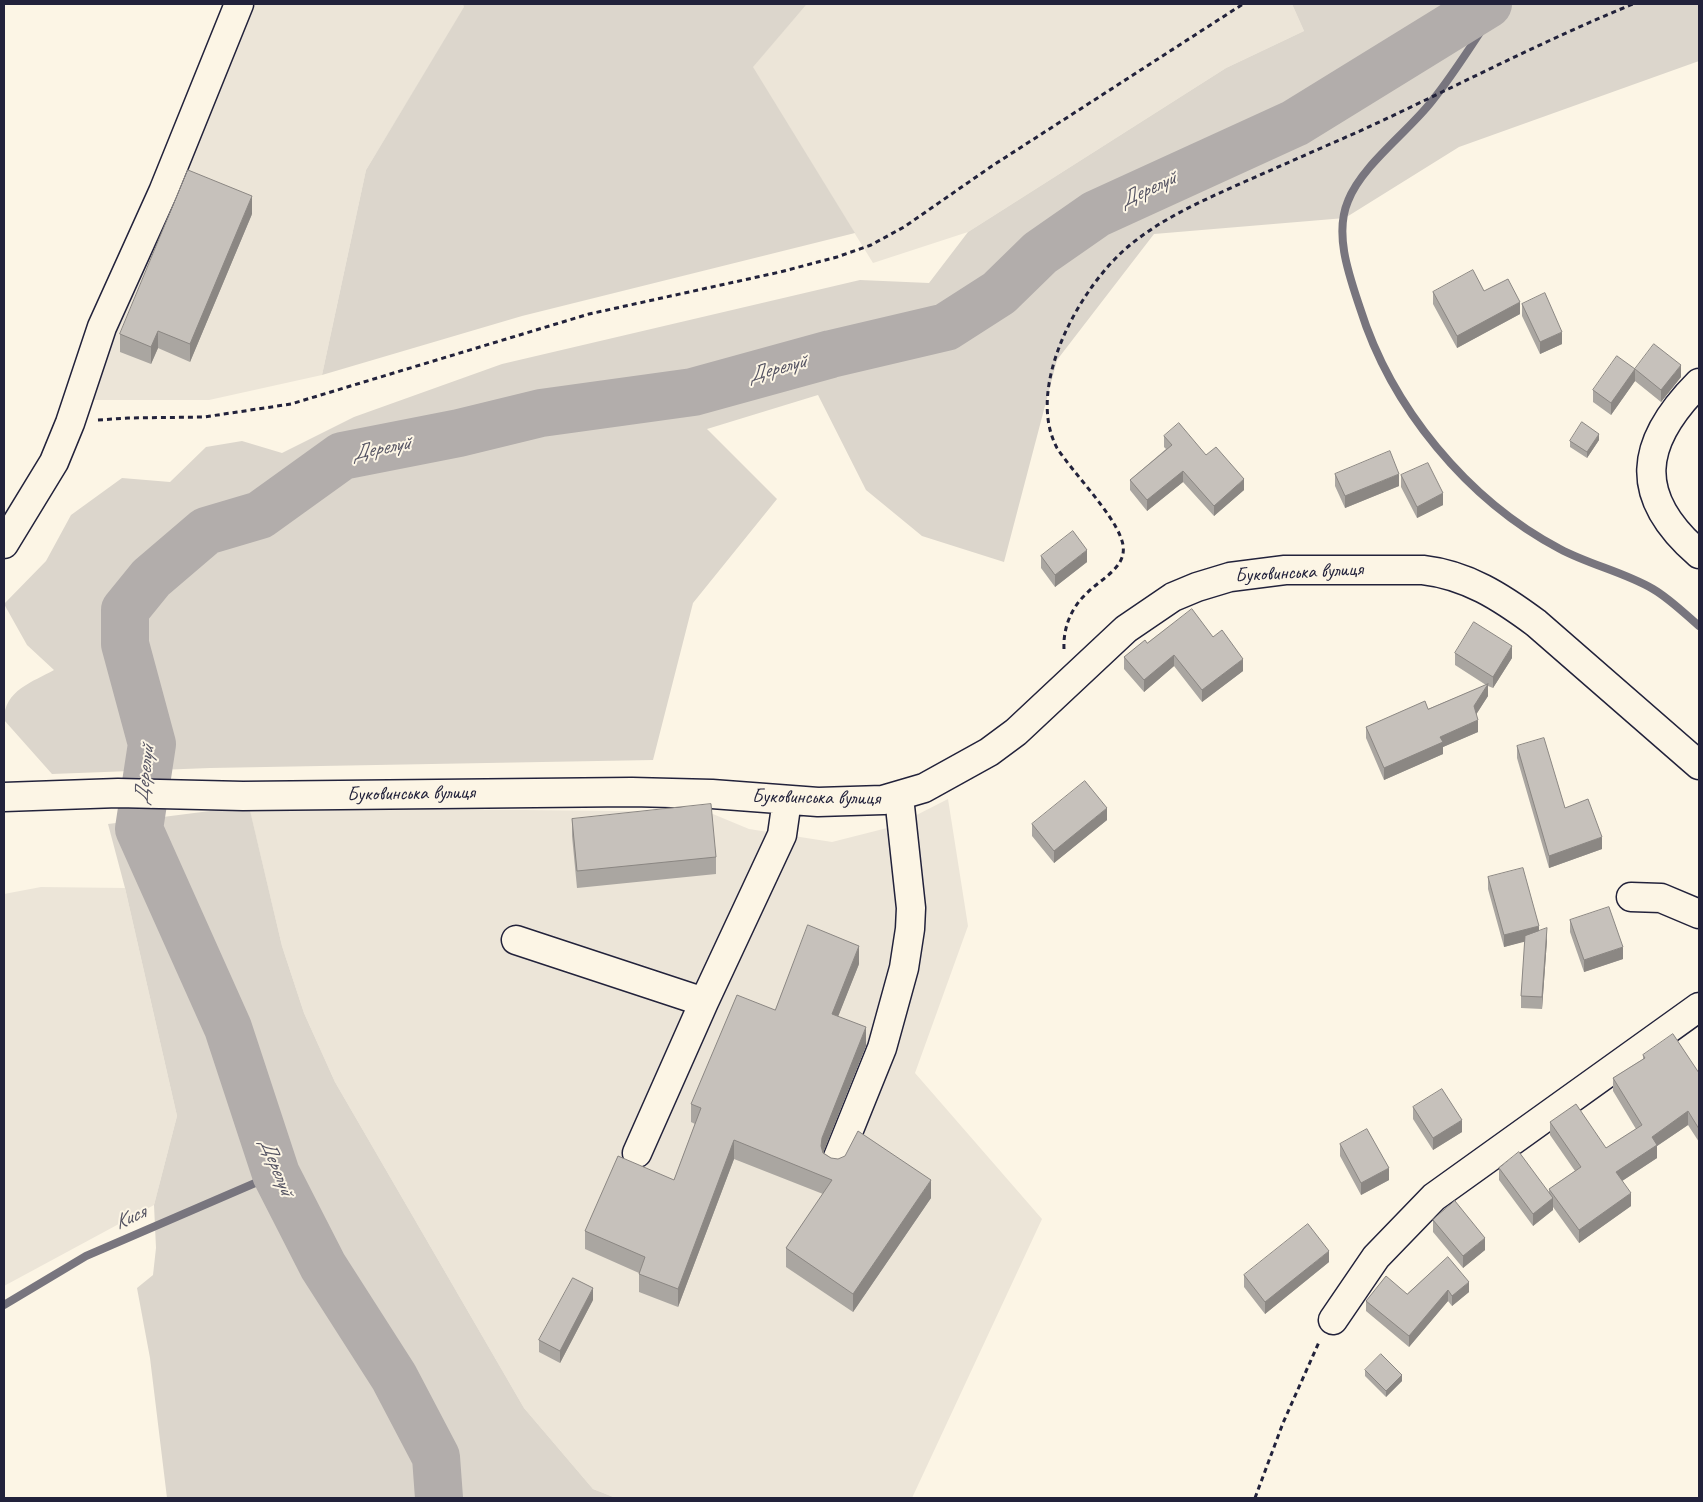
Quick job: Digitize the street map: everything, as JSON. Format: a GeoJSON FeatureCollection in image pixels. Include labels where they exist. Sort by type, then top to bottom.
{"type":"FeatureCollection","features":[{"type":"Feature","properties":{"kind":"street"},"geometry":{"type":"LineString","coordinates":[[4,544],[54,462],[70,423],[102,327],[163,192],[239,4]]}},
{"type":"Feature","properties":{"kind":"street"},"geometry":{"type":"LineString","coordinates":[[1699,382],[1681,403],[1663,430],[1654,451],[1651,471],[1654,491],[1661,510],[1679,536],[1699,554]]}},
{"type":"Feature","properties":{"kind":"street","name":"Буковинська вулиця"},"geometry":{"type":"LineString","coordinates":[[4,797],[118,793],[243,796],[632,792],[712,794],[840,802],[899,797],[936,783],[989,752],[1016,732],[1067,683],[1148,612],[1173,597],[1213,581],[1284,570],[1385,569],[1434,572],[1470,582],[1522,612],[1699,766]]}},
{"type":"Feature","properties":{"kind":"street"},"geometry":{"type":"LineString","coordinates":[[836,1162],[882,1048],[904,968],[911,908],[899,797]]}},
{"type":"Feature","properties":{"kind":"street"},"geometry":{"type":"LineString","coordinates":[[636,1153],[782,835],[787,800]]}},
{"type":"Feature","properties":{"kind":"street"},"geometry":{"type":"LineString","coordinates":[[1631,897],[1661,898],[1699,914]]}},
{"type":"Feature","properties":{"kind":"street"},"geometry":{"type":"LineString","coordinates":[[516,940],[704,1002]]}},
{"type":"Feature","properties":{"kind":"street"},"geometry":{"type":"LineString","coordinates":[[1333,1320],[1376,1257],[1434,1197],[1699,1007]]}},
{"type":"Feature","properties":{"kind":"path"},"geometry":{"type":"LineString","coordinates":[[70,423],[128,418],[204,417],[291,404],[589,314],[837,257],[871,245],[904,227],[992,166],[1243,4]]}},
{"type":"Feature","properties":{"kind":"path"},"geometry":{"type":"LineString","coordinates":[[1067,683],[1064,642],[1071,614],[1086,593],[1116,569],[1123,559],[1125,548],[1115,525],[1056,448],[1050,436],[1046,412],[1053,370],[1064,335],[1088,289],[1107,266],[1145,233],[1194,204],[1353,134],[1633,4]]}},
{"type":"Feature","properties":{"kind":"path"},"geometry":{"type":"LineString","coordinates":[[1255,1498],[1306,1368],[1333,1320]]}},
{"type":"Feature","properties":{"kind":"shaded area"},"geometry":{"type":"Polygon","coordinates":[[[255,4],[463,4],[465,7],[366,170],[322,375],[209,400],[91,400],[103,361],[162,218],[255,4]]]}},
{"type":"Feature","properties":{"kind":"shaded area"},"geometry":{"type":"Polygon","coordinates":[[[463,4],[807,4],[753,67],[855,233],[522,316],[322,375],[366,170],[464,7],[463,4]]]}},
{"type":"Feature","properties":{"kind":"shaded area"},"geometry":{"type":"Polygon","coordinates":[[[807,4],[1292,4],[1304,31],[1226,68],[968,232],[873,263],[752,67],[807,4]]]}},
{"type":"Feature","properties":{"kind":"shaded area"},"geometry":{"type":"Polygon","coordinates":[[[1292,4],[1699,4],[1699,61],[1459,147],[1345,218],[1154,234],[1057,360],[1004,562],[922,536],[866,490],[818,395],[707,429],[777,499],[693,603],[653,760],[210,768],[52,774],[4,720],[5,710],[14,694],[29,683],[54,670],[27,645],[4,604],[46,561],[71,515],[122,478],[170,482],[206,447],[242,441],[282,453],[354,417],[502,364],[860,280],[929,283],[968,232],[1226,68],[1304,31],[1292,4]]]}},
{"type":"Feature","properties":{"kind":"shaded area"},"geometry":{"type":"Polygon","coordinates":[[[948,799],[968,926],[915,1073],[1042,1219],[912,1498],[616,1498],[593,1489],[524,1408],[335,1082],[304,1013],[282,946],[249,807],[708,812],[749,829],[832,842],[895,826],[948,799]]]}},
{"type":"Feature","properties":{"kind":"shaded area"},"geometry":{"type":"Polygon","coordinates":[[[249,806],[282,946],[304,1013],[335,1082],[524,1408],[593,1489],[616,1498],[167,1498],[150,1358],[137,1288],[153,1275],[156,1248],[154,1205],[177,1116],[125,888],[108,824],[249,806]]]}},
{"type":"Feature","properties":{"kind":"shaded area"},"geometry":{"type":"Polygon","coordinates":[[[41,887],[125,888],[177,1116],[154,1205],[4,1286],[4,894],[41,887]]]}},
{"type":"Feature","properties":{"kind":"building"},"geometry":{"type":"Polygon","coordinates":[[[188,170],[252,196],[190,344],[158,331],[151,347],[120,334],[188,170]]]}},
{"type":"Feature","properties":{"kind":"building"},"geometry":{"type":"Polygon","coordinates":[[[1473,270],[1484,291],[1508,279],[1520,302],[1457,336],[1433,292],[1473,270]]]}},
{"type":"Feature","properties":{"kind":"building"},"geometry":{"type":"Polygon","coordinates":[[[1545,293],[1562,332],[1540,342],[1522,304],[1545,293]]]}},
{"type":"Feature","properties":{"kind":"building"},"geometry":{"type":"Polygon","coordinates":[[[1654,344],[1681,365],[1661,390],[1635,369],[1654,344]]]}},
{"type":"Feature","properties":{"kind":"building"},"geometry":{"type":"Polygon","coordinates":[[[1617,356],[1635,369],[1611,403],[1593,390],[1617,356]]]}},
{"type":"Feature","properties":{"kind":"building"},"geometry":{"type":"Polygon","coordinates":[[[1582,422],[1599,434],[1587,452],[1570,441],[1582,422]]]}},
{"type":"Feature","properties":{"kind":"building"},"geometry":{"type":"Polygon","coordinates":[[[1179,423],[1206,455],[1216,447],[1244,479],[1214,506],[1183,471],[1147,500],[1130,480],[1172,445],[1164,436],[1179,423]]]}},
{"type":"Feature","properties":{"kind":"building"},"geometry":{"type":"Polygon","coordinates":[[[1390,451],[1399,474],[1345,496],[1335,474],[1390,451]]]}},
{"type":"Feature","properties":{"kind":"building"},"geometry":{"type":"Polygon","coordinates":[[[1428,463],[1443,493],[1417,507],[1401,475],[1428,463]]]}},
{"type":"Feature","properties":{"kind":"building"},"geometry":{"type":"Polygon","coordinates":[[[1073,531],[1087,550],[1055,575],[1041,556],[1073,531]]]}},
{"type":"Feature","properties":{"kind":"building"},"geometry":{"type":"Polygon","coordinates":[[[1192,609],[1213,637],[1222,630],[1243,659],[1202,690],[1174,655],[1144,680],[1124,657],[1145,640],[1147,643],[1192,609]]]}},
{"type":"Feature","properties":{"kind":"building"},"geometry":{"type":"Polygon","coordinates":[[[1474,622],[1512,646],[1493,677],[1455,653],[1474,622]]]}},
{"type":"Feature","properties":{"kind":"building"},"geometry":{"type":"Polygon","coordinates":[[[1488,684],[1474,706],[1478,720],[1440,737],[1443,742],[1384,768],[1366,727],[1425,701],[1428,709],[1488,684]]]}},
{"type":"Feature","properties":{"kind":"building"},"geometry":{"type":"Polygon","coordinates":[[[1544,738],[1565,808],[1588,799],[1602,837],[1549,856],[1517,746],[1544,738]]]}},
{"type":"Feature","properties":{"kind":"building"},"geometry":{"type":"Polygon","coordinates":[[[1085,781],[1107,808],[1054,851],[1032,824],[1085,781]]]}},
{"type":"Feature","properties":{"kind":"building"},"geometry":{"type":"Polygon","coordinates":[[[711,804],[716,857],[577,871],[572,819],[711,804]]]}},
{"type":"Feature","properties":{"kind":"building"},"geometry":{"type":"Polygon","coordinates":[[[1523,868],[1539,926],[1504,935],[1488,877],[1523,868]]]}},
{"type":"Feature","properties":{"kind":"building"},"geometry":{"type":"Polygon","coordinates":[[[1609,907],[1623,947],[1584,960],[1570,920],[1609,907]]]}},
{"type":"Feature","properties":{"kind":"building"},"geometry":{"type":"Polygon","coordinates":[[[808,925],[859,946],[832,1014],[866,1027],[822,1138],[821,1146],[823,1153],[831,1158],[838,1159],[845,1156],[858,1131],[931,1180],[853,1294],[786,1248],[832,1180],[734,1140],[678,1289],[639,1274],[645,1257],[585,1231],[618,1156],[674,1180],[701,1108],[691,1104],[737,995],[775,1010],[808,925]]]}},
{"type":"Feature","properties":{"kind":"building"},"geometry":{"type":"Polygon","coordinates":[[[1547,928],[1542,997],[1521,996],[1525,936],[1547,928]]]}},
{"type":"Feature","properties":{"kind":"building"},"geometry":{"type":"Polygon","coordinates":[[[1673,1034],[1699,1073],[1699,1129],[1688,1111],[1652,1137],[1657,1145],[1616,1172],[1631,1193],[1579,1230],[1549,1189],[1581,1167],[1550,1122],[1576,1104],[1606,1148],[1642,1125],[1613,1078],[1645,1058],[1643,1055],[1673,1034]]]}},
{"type":"Feature","properties":{"kind":"building"},"geometry":{"type":"Polygon","coordinates":[[[1442,1089],[1462,1120],[1433,1138],[1413,1107],[1442,1089]]]}},
{"type":"Feature","properties":{"kind":"building"},"geometry":{"type":"Polygon","coordinates":[[[1367,1129],[1389,1168],[1361,1183],[1340,1144],[1367,1129]]]}},
{"type":"Feature","properties":{"kind":"building"},"geometry":{"type":"Polygon","coordinates":[[[1519,1152],[1553,1198],[1533,1214],[1499,1168],[1519,1152]]]}},
{"type":"Feature","properties":{"kind":"building"},"geometry":{"type":"Polygon","coordinates":[[[1455,1201],[1485,1238],[1463,1256],[1433,1220],[1455,1201]]]}},
{"type":"Feature","properties":{"kind":"building"},"geometry":{"type":"Polygon","coordinates":[[[1308,1224],[1329,1251],[1265,1302],[1244,1275],[1308,1224]]]}},
{"type":"Feature","properties":{"kind":"building"},"geometry":{"type":"Polygon","coordinates":[[[1448,1257],[1469,1282],[1452,1296],[1448,1290],[1409,1336],[1366,1301],[1386,1276],[1407,1294],[1448,1257]]]}},
{"type":"Feature","properties":{"kind":"building"},"geometry":{"type":"Polygon","coordinates":[[[573,1278],[593,1288],[560,1351],[539,1340],[573,1278]]]}},
{"type":"Feature","properties":{"kind":"building"},"geometry":{"type":"Polygon","coordinates":[[[1381,1354],[1402,1375],[1386,1391],[1365,1370],[1381,1354]]]}},
{"type":"Feature","properties":{"kind":"waterway","name":"Дерелуй"},"geometry":{"type":"LineString","coordinates":[[439,1498],[436,1457],[394,1377],[323,1266],[276,1174],[228,1028],[139,829],[152,744],[125,644],[125,610],[151,578],[206,531],[260,515],[342,456],[459,433],[541,413],[693,392],[831,354],[946,327],[999,293],[1040,253],[1096,214],[1295,123],[1488,4]]}},
{"type":"Feature","properties":{"kind":"waterway"},"geometry":{"type":"LineString","coordinates":[[1499,4],[1441,89],[1422,113],[1374,162],[1348,201],[1342,227],[1343,241],[1356,295],[1374,345],[1391,381],[1412,415],[1464,477],[1494,505],[1526,529],[1571,555],[1653,589],[1699,626]]}},
{"type":"Feature","properties":{"kind":"waterway","name":"Кися"},"geometry":{"type":"LineString","coordinates":[[4,1305],[86,1256],[276,1174]]}}]}
